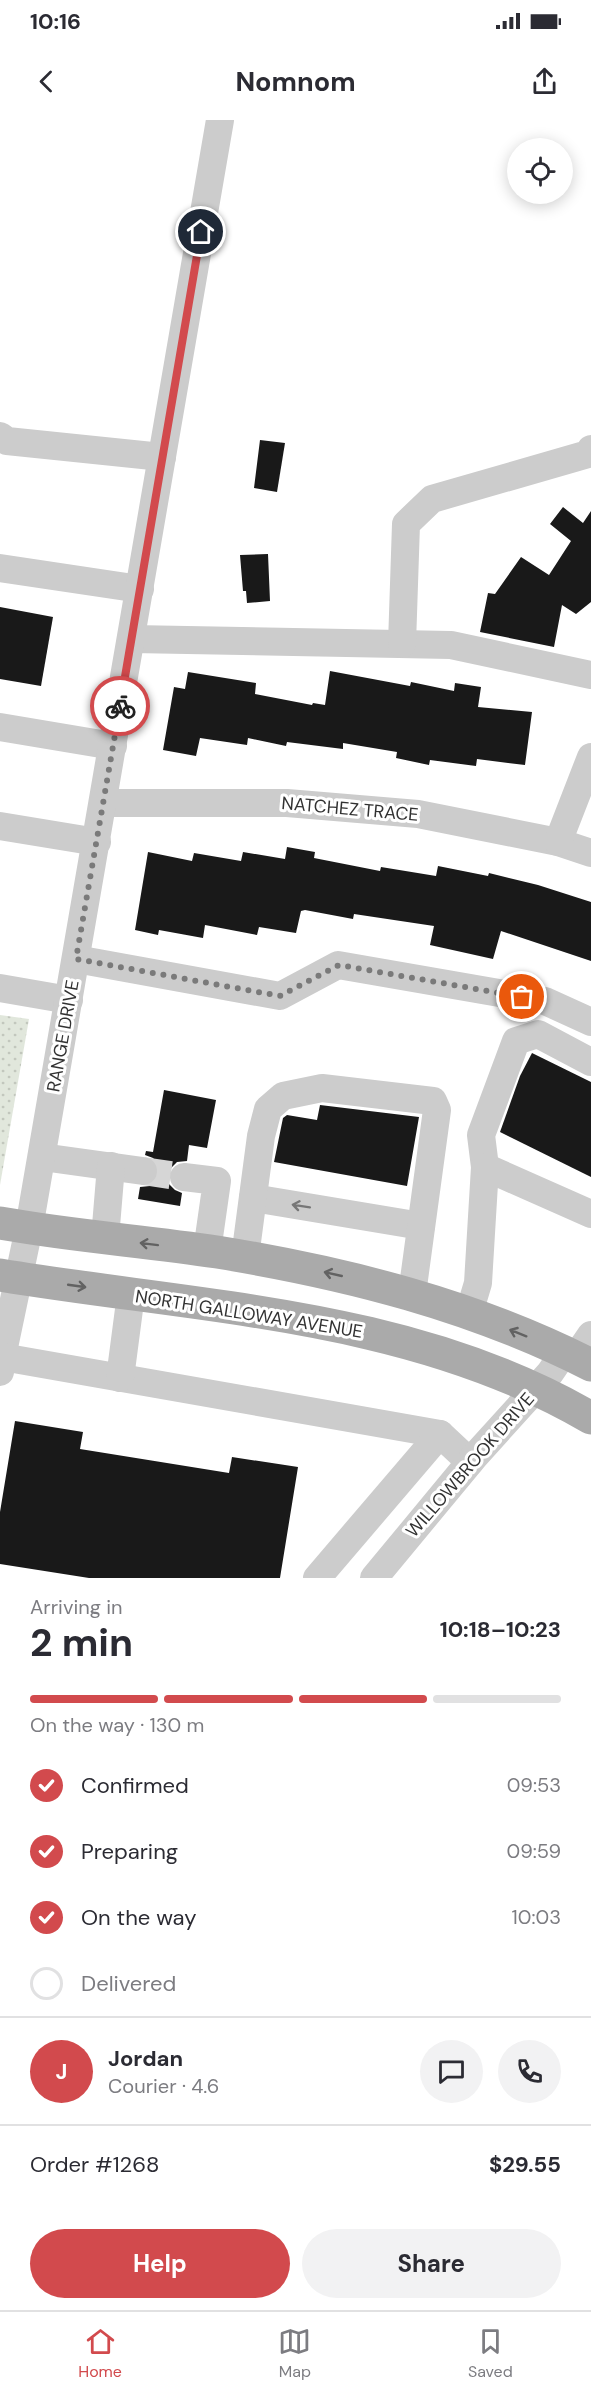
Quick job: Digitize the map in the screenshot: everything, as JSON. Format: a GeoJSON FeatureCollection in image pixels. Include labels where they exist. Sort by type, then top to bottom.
{"type":"FeatureCollection","features":[{"type":"Feature","properties":{"kind":"main road"},"geometry":{"type":"LineString","coordinates":[[15,1226],[207,1251],[309,1268],[412,1294],[581,1352]]}},
{"type":"Feature","properties":{"kind":"main road","name":"NORTH GALLOWAY AVENUE"},"geometry":{"type":"LineString","coordinates":[[10,1277],[271,1314],[409,1343],[480,1366],[566,1403],[591,1418]]}},
{"type":"Feature","properties":{"kind":"street","name":"RANGE DRIVE"},"geometry":{"type":"LineString","coordinates":[[1,1362],[15,1226],[42,1157],[220,120]]}},
{"type":"Feature","properties":{"kind":"street"},"geometry":{"type":"LineString","coordinates":[[0,436],[7,441],[162,458]]}},
{"type":"Feature","properties":{"kind":"street"},"geometry":{"type":"LineString","coordinates":[[402,644],[406,524],[432,499],[588,454],[591,449]]}},
{"type":"Feature","properties":{"kind":"street"},"geometry":{"type":"LineString","coordinates":[[0,568],[140,589]]}},
{"type":"Feature","properties":{"kind":"street"},"geometry":{"type":"LineString","coordinates":[[132,639],[452,645],[591,675]]}},
{"type":"Feature","properties":{"kind":"street"},"geometry":{"type":"LineString","coordinates":[[0,727],[113,746]]}},
{"type":"Feature","properties":{"kind":"street"},"geometry":{"type":"LineString","coordinates":[[558,842],[591,757]]}},
{"type":"Feature","properties":{"kind":"street","name":"NATCHEZ TRACE"},"geometry":{"type":"LineString","coordinates":[[104,802],[287,803],[418,814],[558,842],[591,853]]}},
{"type":"Feature","properties":{"kind":"street"},"geometry":{"type":"LineString","coordinates":[[0,826],[97,843]]}},
{"type":"Feature","properties":{"kind":"street"},"geometry":{"type":"LineString","coordinates":[[76,959],[280,996],[339,965],[545,1001],[591,1022]]}},
{"type":"Feature","properties":{"kind":"street"},"geometry":{"type":"LineString","coordinates":[[0,988],[69,1000]]}},
{"type":"Feature","properties":{"kind":"street"},"geometry":{"type":"LineString","coordinates":[[470,1313],[478,1283],[485,1167],[481,1135],[516,1041],[538,1034],[591,1062]]}},
{"type":"Feature","properties":{"kind":"street"},"geometry":{"type":"LineString","coordinates":[[245,1257],[261,1136],[267,1109],[283,1096],[322,1088],[433,1101],[437,1110],[412,1294]]}},
{"type":"Feature","properties":{"kind":"street"},"geometry":{"type":"LineString","coordinates":[[42,1157],[143,1170]]}},
{"type":"Feature","properties":{"kind":"street"},"geometry":{"type":"LineString","coordinates":[[105,1238],[111,1166]]}},
{"type":"Feature","properties":{"kind":"street"},"geometry":{"type":"LineString","coordinates":[[485,1167],[591,1214]]}},
{"type":"Feature","properties":{"kind":"street"},"geometry":{"type":"LineString","coordinates":[[184,1177],[217,1181],[207,1251]]}},
{"type":"Feature","properties":{"kind":"street"},"geometry":{"type":"LineString","coordinates":[[253,1198],[421,1226]]}},
{"type":"Feature","properties":{"kind":"street"},"geometry":{"type":"LineString","coordinates":[[120,1378],[131,1294]]}},
{"type":"Feature","properties":{"kind":"street","name":"WILLOWBROOK DRIVE"},"geometry":{"type":"LineString","coordinates":[[374,1578],[470,1462],[535,1390],[581,1352]]}},
{"type":"Feature","properties":{"kind":"street"},"geometry":{"type":"LineString","coordinates":[[1,1362],[120,1378],[440,1434],[470,1462]]}},
{"type":"Feature","properties":{"kind":"street"},"geometry":{"type":"LineString","coordinates":[[317,1578],[440,1434]]}},
{"type":"Feature","properties":{"kind":"shaded area"},"geometry":{"type":"Polygon","coordinates":[[[0,1015],[29,1019],[0,1185],[0,1015]]]}},
{"type":"Feature","properties":{"kind":"building"},"geometry":{"type":"Polygon","coordinates":[[[260,440],[285,443],[277,492],[254,488],[260,440]]]}},
{"type":"Feature","properties":{"kind":"building"},"geometry":{"type":"Polygon","coordinates":[[[563,507],[583,523],[591,511],[591,602],[576,614],[562,605],[554,647],[480,632],[488,593],[495,594],[521,557],[549,575],[571,541],[550,524],[563,507]]]}},
{"type":"Feature","properties":{"kind":"building"},"geometry":{"type":"Polygon","coordinates":[[[268,554],[270,601],[247,603],[246,591],[243,591],[240,555],[268,554]]]}},
{"type":"Feature","properties":{"kind":"building"},"geometry":{"type":"Polygon","coordinates":[[[0,607],[53,617],[41,686],[0,679],[0,607]]]}},
{"type":"Feature","properties":{"kind":"building"},"geometry":{"type":"Polygon","coordinates":[[[330,671],[410,686],[411,682],[454,691],[455,683],[481,687],[478,707],[532,712],[525,765],[477,759],[476,766],[430,760],[429,765],[396,758],[397,752],[343,743],[343,749],[287,742],[286,746],[248,738],[247,745],[200,738],[196,756],[163,750],[174,687],[185,689],[188,672],[256,683],[255,694],[312,705],[313,703],[325,705],[330,671]]]}},
{"type":"Feature","properties":{"kind":"building"},"geometry":{"type":"Polygon","coordinates":[[[287,847],[315,852],[314,858],[380,871],[381,867],[436,876],[438,866],[488,876],[489,873],[538,885],[591,902],[591,961],[501,931],[493,959],[430,945],[434,926],[354,914],[353,919],[305,910],[301,911],[296,933],[259,927],[257,935],[205,925],[203,938],[159,930],[158,935],[135,930],[148,852],[192,861],[194,853],[241,861],[243,852],[285,859],[287,847]]]}},
{"type":"Feature","properties":{"kind":"building"},"geometry":{"type":"Polygon","coordinates":[[[532,1053],[591,1082],[591,1177],[500,1132],[520,1076],[532,1053]]]}},
{"type":"Feature","properties":{"kind":"building"},"geometry":{"type":"Polygon","coordinates":[[[164,1090],[216,1100],[207,1148],[189,1145],[187,1161],[177,1162],[168,1174],[169,1184],[182,1193],[180,1206],[138,1199],[140,1187],[150,1186],[156,1182],[159,1174],[158,1164],[153,1158],[145,1155],[146,1151],[153,1152],[164,1090]]]}},
{"type":"Feature","properties":{"kind":"building"},"geometry":{"type":"Polygon","coordinates":[[[320,1105],[419,1117],[407,1186],[274,1162],[283,1118],[287,1115],[317,1120],[320,1105]]]}},
{"type":"Feature","properties":{"kind":"building"},"geometry":{"type":"Polygon","coordinates":[[[15,1421],[83,1432],[80,1449],[229,1473],[232,1457],[298,1467],[280,1578],[89,1578],[0,1564],[0,1512],[15,1421]]]}},
{"type":"Feature","properties":{"kind":"tunnel"},"geometry":{"type":"LineString","coordinates":[[143,1171],[184,1177]]}},
{"type":"Feature","properties":{"kind":"way so far"},"geometry":{"type":"LineString","coordinates":[[120,706],[76,959],[280,996],[339,965],[522,997]]}},
{"type":"Feature","properties":{"kind":"route"},"geometry":{"type":"LineString","coordinates":[[120,706],[201,232]]}}]}
